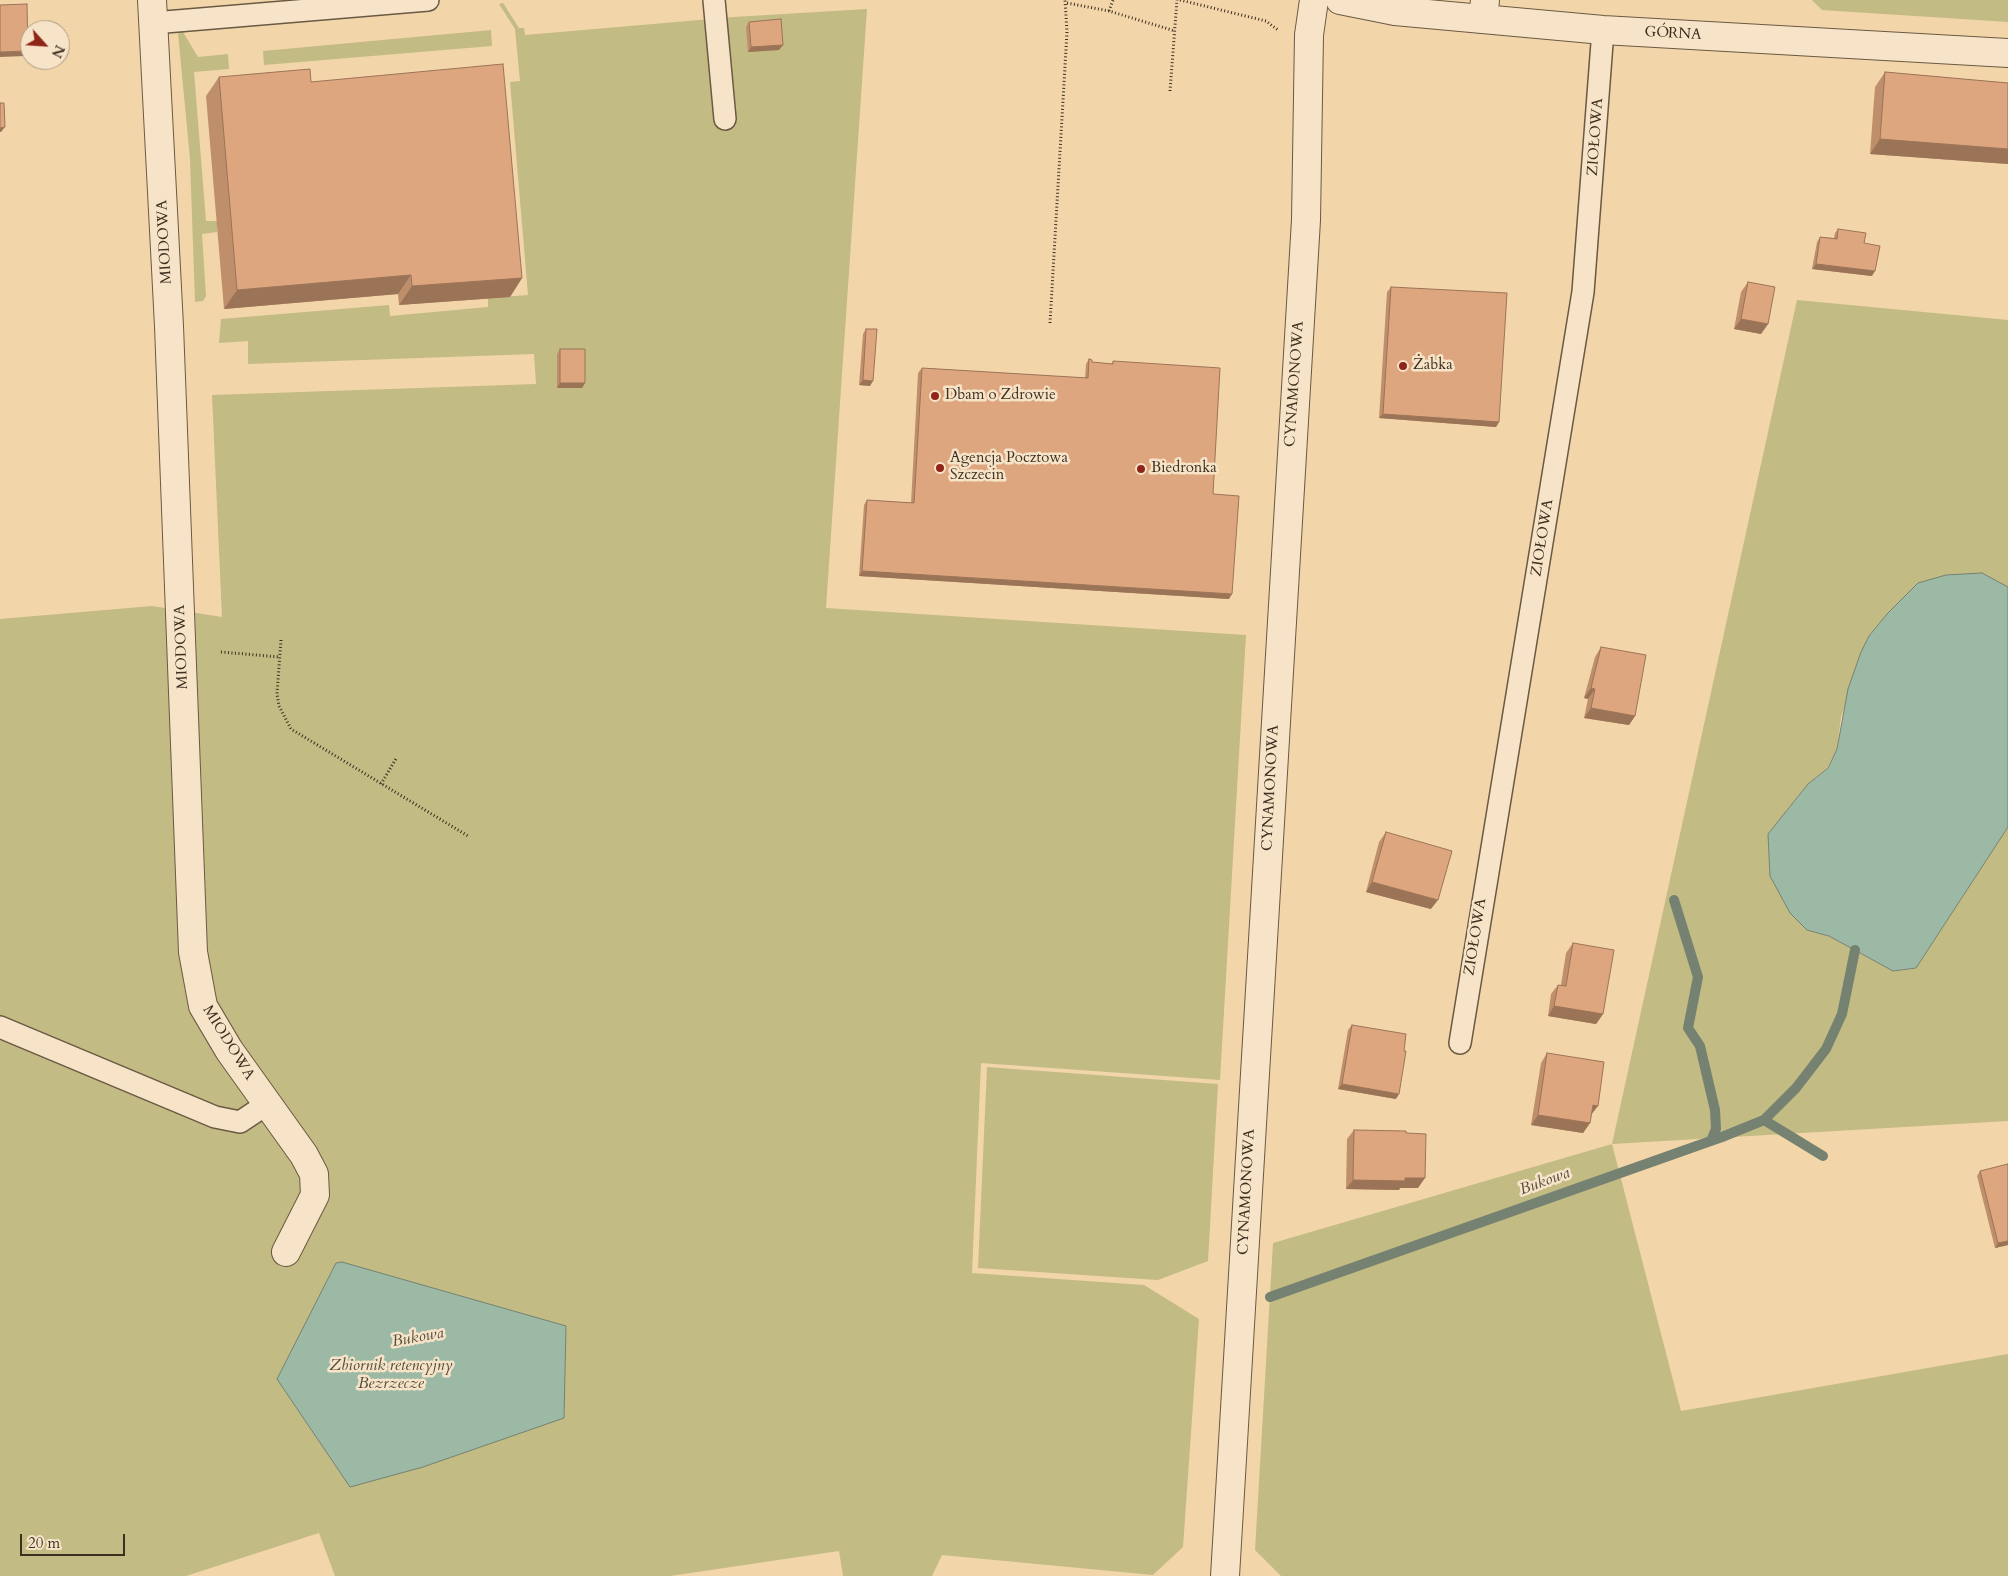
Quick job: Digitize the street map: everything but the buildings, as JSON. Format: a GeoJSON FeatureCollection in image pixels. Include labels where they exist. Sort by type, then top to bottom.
{"type":"FeatureCollection","features":[{"type":"Feature","properties":{"kind":"street","name":"CYNAMONOWA"},"geometry":{"type":"LineString","coordinates":[[1225,1576],[1306,220],[1310,35],[1314,0]]}},
{"type":"Feature","properties":{"kind":"street","name":"GÓRNA"},"geometry":{"type":"LineString","coordinates":[[1340,0],[1395,11],[1484,10],[1603,30],[2008,53]]}},
{"type":"Feature","properties":{"kind":"street","name":"MIODOWA"},"geometry":{"type":"LineString","coordinates":[[153,11],[169,326],[194,952],[203,1006],[229,1050],[304,1155],[314,1174],[315,1195],[286,1252]]}},
{"type":"Feature","properties":{"kind":"lane"},"geometry":{"type":"LineString","coordinates":[[153,11],[428,0]]}},
{"type":"Feature","properties":{"kind":"lane"},"geometry":{"type":"LineString","coordinates":[[714,0],[725,118]]}},
{"type":"Feature","properties":{"kind":"lane","name":"ZIOŁOWA"},"geometry":{"type":"LineString","coordinates":[[1460,1043],[1583,292],[1603,30]]}},
{"type":"Feature","properties":{"kind":"lane"},"geometry":{"type":"LineString","coordinates":[[0,1027],[214,1117],[240,1122],[268,1104]]}},
{"type":"Feature","properties":{"kind":"path"},"geometry":{"type":"LineString","coordinates":[[1109,11],[1113,0]]}},
{"type":"Feature","properties":{"kind":"path"},"geometry":{"type":"LineString","coordinates":[[1170,91],[1178,0],[1266,21],[1282,34]]}},
{"type":"Feature","properties":{"kind":"path"},"geometry":{"type":"LineString","coordinates":[[1050,324],[1066,41],[1066,2],[1109,11],[1174,31]]}},
{"type":"Feature","properties":{"kind":"path"},"geometry":{"type":"LineString","coordinates":[[281,640],[279,706],[291,729],[468,836]]}},
{"type":"Feature","properties":{"kind":"path"},"geometry":{"type":"LineString","coordinates":[[221,652],[280,657]]}},
{"type":"Feature","properties":{"kind":"path"},"geometry":{"type":"LineString","coordinates":[[380,784],[397,757]]}},
{"type":"Feature","properties":{"kind":"shaded area"},"geometry":{"type":"Polygon","coordinates":[[[1812,0],[2008,0],[2008,22],[1822,10],[1812,0]]]}},
{"type":"Feature","properties":{"kind":"shaded area"},"geometry":{"type":"Polygon","coordinates":[[[503,3],[519,28],[524,28],[525,35],[734,17],[867,9],[826,608],[1246,635],[1220,1080],[981,1063],[972,1273],[1144,1285],[1199,1319],[1183,1547],[1153,1575],[942,1555],[932,1576],[843,1576],[839,1551],[670,1576],[335,1576],[319,1533],[186,1576],[0,1576],[0,619],[152,606],[222,617],[212,395],[536,384],[534,354],[248,364],[248,341],[219,343],[221,319],[389,305],[390,316],[488,307],[488,298],[528,295],[510,82],[520,81],[515,29],[499,4],[503,3]]]}},
{"type":"Feature","properties":{"kind":"shaded area"},"geometry":{"type":"Polygon","coordinates":[[[491,30],[492,46],[264,65],[263,51],[491,30]]]}},
{"type":"Feature","properties":{"kind":"shaded area"},"geometry":{"type":"Polygon","coordinates":[[[183,32],[198,57],[228,54],[229,69],[194,72],[206,221],[217,221],[217,232],[202,234],[206,296],[203,301],[195,302],[190,159],[178,33],[183,32]]]}},
{"type":"Feature","properties":{"kind":"shaded area"},"geometry":{"type":"Polygon","coordinates":[[[1797,300],[2008,320],[2008,587],[1982,573],[1918,583],[1887,614],[1869,636],[1841,717],[1837,749],[1827,768],[1808,784],[1768,834],[1770,876],[1807,930],[1829,936],[1893,971],[1916,968],[2008,827],[2008,1121],[1612,1144],[1797,300]]]}},
{"type":"Feature","properties":{"kind":"shaded area"},"geometry":{"type":"Polygon","coordinates":[[[987,1067],[1218,1084],[1208,1261],[1158,1280],[978,1268],[987,1067]]]}},
{"type":"Feature","properties":{"kind":"shaded area"},"geometry":{"type":"Polygon","coordinates":[[[1612,1144],[1681,1411],[2008,1354],[2008,1576],[1281,1576],[1255,1550],[1273,1243],[1612,1144]]]}},
{"type":"Feature","properties":{"kind":"water"},"geometry":{"type":"Polygon","coordinates":[[[1982,573],[2008,587],[2008,827],[1916,968],[1893,971],[1829,936],[1807,930],[1790,913],[1770,876],[1768,834],[1808,784],[1828,768],[1837,749],[1848,689],[1861,652],[1869,636],[1887,614],[1918,583],[1946,575],[1982,573]]]}},
{"type":"Feature","properties":{"kind":"water","name":"Zbiornik retencyjny Bezrzecze"},"geometry":{"type":"Polygon","coordinates":[[[342,1262],[566,1326],[564,1418],[423,1467],[350,1487],[277,1379],[336,1263],[342,1262]]]}},
{"type":"Feature","properties":{"kind":"waterway"},"geometry":{"type":"LineString","coordinates":[[1674,900],[1698,977],[1688,1028],[1700,1046],[1715,1110],[1716,1129],[1711,1141]]}},
{"type":"Feature","properties":{"kind":"waterway"},"geometry":{"type":"LineString","coordinates":[[1764,1120],[1796,1088],[1826,1049],[1842,1014],[1855,950]]}},
{"type":"Feature","properties":{"kind":"waterway","name":"Bukowa"},"geometry":{"type":"LineString","coordinates":[[1270,1297],[1722,1137],[1764,1120],[1823,1156]]}},
{"type":"Feature","properties":{"kind":"place","name":"Żabka"},"geometry":{"type":"Point","coordinates":[1403,366]}},
{"type":"Feature","properties":{"kind":"place","name":"Dbam o Zdrowie"},"geometry":{"type":"Point","coordinates":[935,396]}},
{"type":"Feature","properties":{"kind":"place","name":"Agencja Pocztowa Szczecin"},"geometry":{"type":"Point","coordinates":[940,468]}},
{"type":"Feature","properties":{"kind":"place","name":"Biedronka"},"geometry":{"type":"Point","coordinates":[1141,469]}}]}
